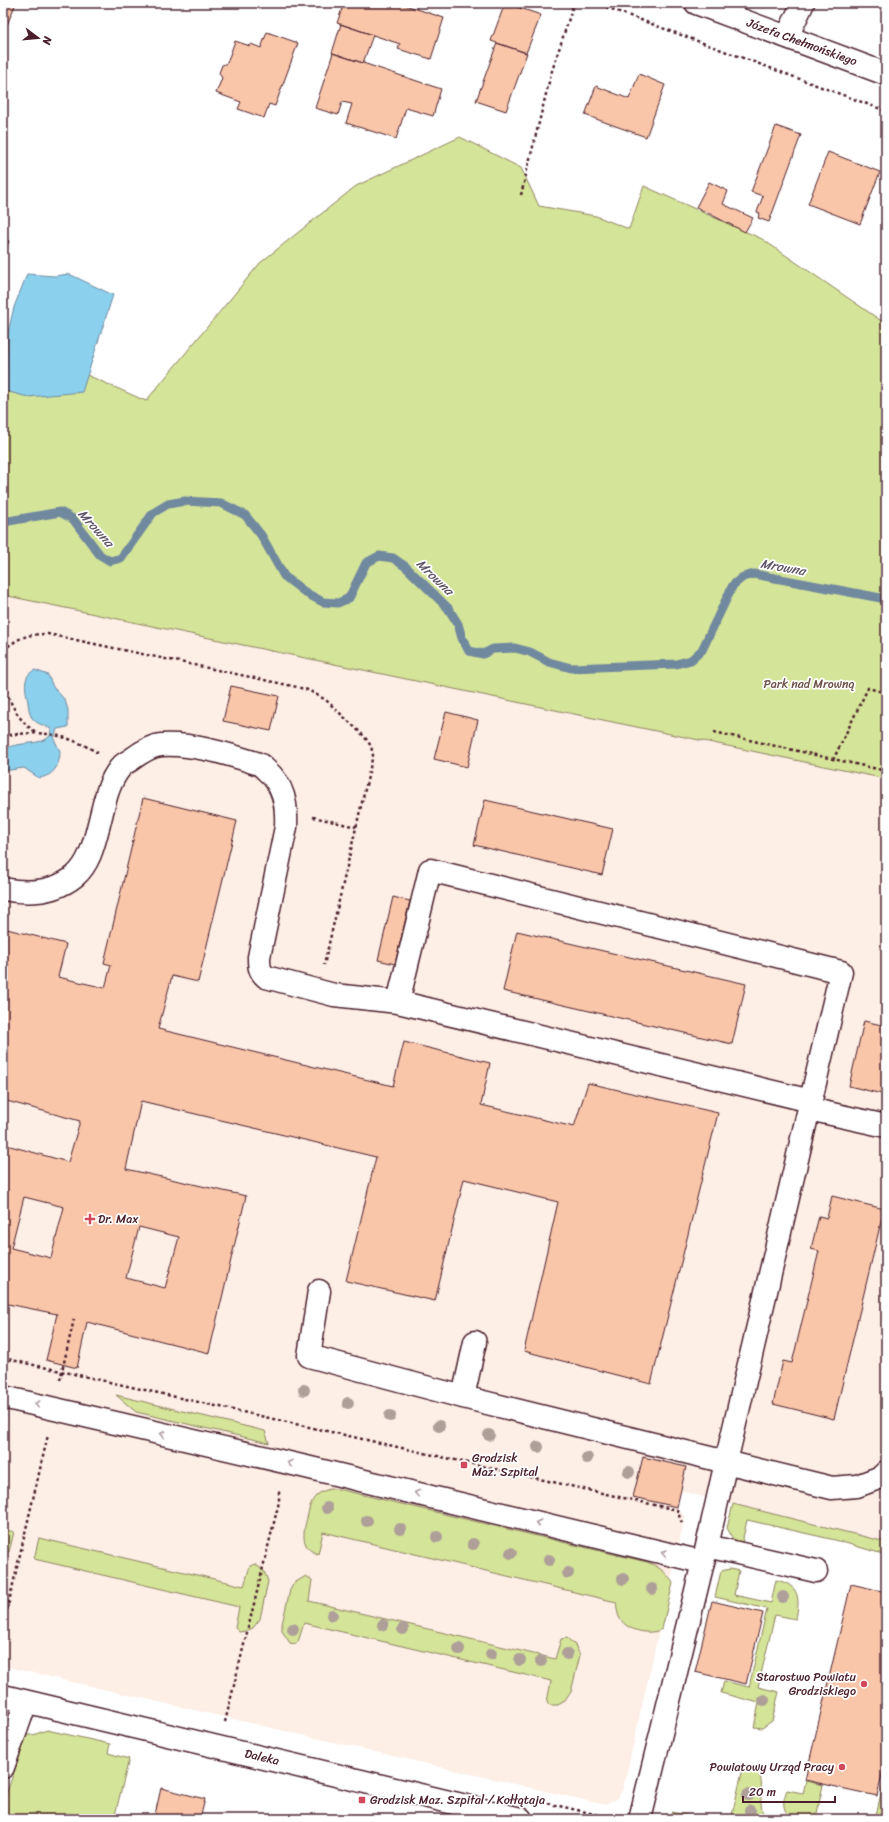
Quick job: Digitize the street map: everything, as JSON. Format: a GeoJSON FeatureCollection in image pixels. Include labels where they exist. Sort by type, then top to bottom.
{"type":"FeatureCollection","features":[{"type":"Feature","properties":{"kind":"street","name":"Józefa Chełmońskiego"},"geometry":{"type":"LineString","coordinates":[[696,3],[886,74]]}},
{"type":"Feature","properties":{"kind":"street"},"geometry":{"type":"LineString","coordinates":[[787,37],[803,3]]}},
{"type":"Feature","properties":{"kind":"street"},"geometry":{"type":"LineString","coordinates":[[3,889],[20,892],[41,891],[60,885],[75,876],[84,865],[91,852],[108,788],[120,767],[142,752],[160,745],[185,746],[243,759],[260,764],[274,776],[284,795],[287,811],[286,827],[262,943],[259,966],[261,973],[266,977],[334,995],[398,1002],[810,1105],[886,1126]]}},
{"type":"Feature","properties":{"kind":"street"},"geometry":{"type":"LineString","coordinates":[[398,1002],[430,870],[841,972],[705,1554],[640,1819]]}},
{"type":"Feature","properties":{"kind":"street"},"geometry":{"type":"LineString","coordinates":[[319,1291],[309,1356],[463,1397],[832,1488],[857,1486],[881,1477],[886,1472]]}},
{"type":"Feature","properties":{"kind":"street"},"geometry":{"type":"LineString","coordinates":[[463,1397],[475,1342]]}},
{"type":"Feature","properties":{"kind":"street"},"geometry":{"type":"LineString","coordinates":[[3,1397],[298,1465],[705,1554],[816,1571]]}},
{"type":"Feature","properties":{"kind":"street","name":"Daleka"},"geometry":{"type":"LineString","coordinates":[[3,1696],[521,1819]]}},
{"type":"Feature","properties":{"kind":"street"},"geometry":{"type":"LineString","coordinates":[[3,1767],[26,1702]]}},
{"type":"Feature","properties":{"kind":"path"},"geometry":{"type":"LineString","coordinates":[[521,195],[551,74],[574,3]]}},
{"type":"Feature","properties":{"kind":"path"},"geometry":{"type":"LineString","coordinates":[[594,3],[886,111]]}},
{"type":"Feature","properties":{"kind":"path"},"geometry":{"type":"LineString","coordinates":[[3,650],[15,641],[30,634],[48,634],[297,687],[316,694],[351,722],[364,736],[371,746],[373,755],[318,991]]}},
{"type":"Feature","properties":{"kind":"path"},"geometry":{"type":"LineString","coordinates":[[3,679],[5,688],[19,716],[27,727],[36,732]]}},
{"type":"Feature","properties":{"kind":"path"},"geometry":{"type":"LineString","coordinates":[[833,760],[868,688],[886,693]]}},
{"type":"Feature","properties":{"kind":"path"},"geometry":{"type":"LineString","coordinates":[[3,736],[36,732],[72,739],[80,742],[120,767]]}},
{"type":"Feature","properties":{"kind":"path"},"geometry":{"type":"LineString","coordinates":[[714,732],[886,771]]}},
{"type":"Feature","properties":{"kind":"path"},"geometry":{"type":"LineString","coordinates":[[287,811],[357,827]]}},
{"type":"Feature","properties":{"kind":"path"},"geometry":{"type":"LineString","coordinates":[[60,1380],[74,1319]]}},
{"type":"Feature","properties":{"kind":"path"},"geometry":{"type":"LineString","coordinates":[[3,1358],[62,1373],[677,1510],[685,1529]]}},
{"type":"Feature","properties":{"kind":"path"},"geometry":{"type":"LineString","coordinates":[[3,1627],[49,1432]]}},
{"type":"Feature","properties":{"kind":"path"},"geometry":{"type":"LineString","coordinates":[[223,1728],[278,1502],[279,1488]]}},
{"type":"Feature","properties":{"kind":"shaded area"},"geometry":{"type":"Polygon","coordinates":[[[3,595],[886,779],[886,1542],[680,1491],[677,1507],[685,1517],[623,1789],[617,1798],[606,1805],[3,1666],[3,595]]]}},
{"type":"Feature","properties":{"kind":"green space","name":"Park nad Mrowną"},"geometry":{"type":"Polygon","coordinates":[[[460,137],[521,168],[539,206],[596,216],[629,229],[644,186],[762,239],[886,324],[886,779],[3,595],[3,338],[146,401],[260,263],[356,186],[460,137]]]}},
{"type":"Feature","properties":{"kind":"green space"},"geometry":{"type":"Polygon","coordinates":[[[116,1395],[265,1431],[269,1443],[136,1412],[116,1395]]]}},
{"type":"Feature","properties":{"kind":"green space"},"geometry":{"type":"Polygon","coordinates":[[[330,1489],[338,1489],[647,1562],[665,1573],[673,1583],[662,1629],[645,1632],[627,1626],[619,1617],[616,1602],[323,1532],[318,1554],[308,1548],[304,1539],[304,1529],[312,1501],[319,1493],[330,1489]]]}},
{"type":"Feature","properties":{"kind":"green space"},"geometry":{"type":"Polygon","coordinates":[[[733,1504],[886,1542],[886,1555],[835,1540],[747,1520],[742,1543],[733,1539],[727,1528],[733,1504]]]}},
{"type":"Feature","properties":{"kind":"green space"},"geometry":{"type":"Polygon","coordinates":[[[3,1529],[14,1532],[9,1552],[3,1551],[3,1529]]]}},
{"type":"Feature","properties":{"kind":"green space"},"geometry":{"type":"Polygon","coordinates":[[[39,1538],[244,1586],[250,1566],[255,1564],[264,1571],[268,1581],[260,1619],[253,1628],[239,1632],[235,1628],[239,1607],[34,1559],[39,1538]]]}},
{"type":"Feature","properties":{"kind":"green space"},"geometry":{"type":"Polygon","coordinates":[[[730,1569],[739,1571],[734,1595],[771,1603],[776,1580],[790,1585],[794,1589],[798,1599],[796,1619],[775,1615],[758,1687],[779,1692],[772,1721],[762,1728],[754,1727],[759,1703],[721,1693],[724,1681],[749,1687],[767,1609],[715,1597],[721,1571],[730,1569]]]}},
{"type":"Feature","properties":{"kind":"green space"},"geometry":{"type":"Polygon","coordinates":[[[306,1576],[312,1580],[309,1601],[555,1659],[561,1639],[567,1638],[575,1645],[580,1655],[571,1692],[565,1701],[558,1705],[550,1705],[547,1702],[551,1681],[304,1623],[298,1642],[295,1644],[290,1643],[282,1631],[282,1624],[290,1590],[294,1583],[306,1576]]]}},
{"type":"Feature","properties":{"kind":"green space"},"geometry":{"type":"Polygon","coordinates":[[[47,1730],[110,1744],[108,1753],[129,1759],[114,1819],[3,1819],[3,1803],[24,1744],[23,1735],[33,1735],[47,1730]]]}},
{"type":"Feature","properties":{"kind":"green space"},"geometry":{"type":"Polygon","coordinates":[[[744,1764],[753,1768],[759,1773],[761,1779],[762,1811],[766,1819],[731,1819],[744,1764]]]}},
{"type":"Feature","properties":{"kind":"green space"},"geometry":{"type":"Polygon","coordinates":[[[886,1772],[886,1819],[876,1819],[876,1815],[886,1772]]]}},
{"type":"Feature","properties":{"kind":"green space"},"geometry":{"type":"Polygon","coordinates":[[[806,1781],[823,1785],[816,1818],[792,1819],[786,1812],[784,1806],[785,1794],[787,1790],[803,1793],[806,1781]]]}},
{"type":"Feature","properties":{"kind":"green space"},"geometry":{"type":"Polygon","coordinates":[[[671,1812],[706,1819],[674,1819],[671,1812]]]}},
{"type":"Feature","properties":{"kind":"water"},"geometry":{"type":"Polygon","coordinates":[[[27,274],[54,276],[69,274],[113,295],[82,392],[28,397],[5,391],[8,332],[14,307],[27,274]]]}},
{"type":"Feature","properties":{"kind":"water"},"geometry":{"type":"Polygon","coordinates":[[[35,670],[48,675],[53,687],[65,700],[68,710],[68,727],[57,729],[54,739],[60,751],[59,761],[55,769],[49,775],[39,778],[24,768],[3,771],[3,750],[14,745],[41,741],[50,736],[51,729],[37,722],[32,718],[30,713],[26,694],[26,680],[35,670]]]}},
{"type":"Feature","properties":{"kind":"building"},"geometry":{"type":"Polygon","coordinates":[[[3,3],[16,3],[7,25],[3,23],[3,3]]]}},
{"type":"Feature","properties":{"kind":"building"},"geometry":{"type":"Polygon","coordinates":[[[344,3],[399,3],[444,18],[431,59],[398,49],[400,44],[337,23],[344,3]]]}},
{"type":"Feature","properties":{"kind":"building"},"geometry":{"type":"Polygon","coordinates":[[[505,3],[541,15],[526,53],[491,41],[505,3]]]}},
{"type":"Feature","properties":{"kind":"building"},"geometry":{"type":"Polygon","coordinates":[[[341,24],[373,35],[363,63],[332,53],[341,24]]]}},
{"type":"Feature","properties":{"kind":"building"},"geometry":{"type":"Polygon","coordinates":[[[267,32],[298,43],[275,106],[269,104],[264,118],[238,109],[241,102],[216,93],[222,78],[219,73],[222,65],[227,63],[235,41],[250,46],[251,44],[261,48],[267,32]]]}},
{"type":"Feature","properties":{"kind":"building"},"geometry":{"type":"Polygon","coordinates":[[[497,43],[527,53],[506,111],[476,101],[497,43]]]}},
{"type":"Feature","properties":{"kind":"building"},"geometry":{"type":"Polygon","coordinates":[[[333,53],[441,89],[433,116],[406,108],[396,139],[346,123],[352,104],[342,102],[338,115],[315,108],[333,53]]]}},
{"type":"Feature","properties":{"kind":"building"},"geometry":{"type":"Polygon","coordinates":[[[639,74],[665,85],[646,137],[585,115],[596,86],[629,99],[639,74]]]}},
{"type":"Feature","properties":{"kind":"building"},"geometry":{"type":"Polygon","coordinates":[[[776,126],[801,135],[769,222],[758,218],[760,213],[757,212],[763,196],[751,192],[776,126]]]}},
{"type":"Feature","properties":{"kind":"building"},"geometry":{"type":"Polygon","coordinates":[[[828,152],[880,172],[860,224],[808,204],[828,152]]]}},
{"type":"Feature","properties":{"kind":"building"},"geometry":{"type":"Polygon","coordinates":[[[709,182],[728,191],[723,204],[753,218],[745,232],[696,207],[709,182]]]}},
{"type":"Feature","properties":{"kind":"building"},"geometry":{"type":"Polygon","coordinates":[[[3,239],[9,241],[3,256],[3,239]]]}},
{"type":"Feature","properties":{"kind":"building"},"geometry":{"type":"Polygon","coordinates":[[[231,686],[279,696],[271,731],[223,721],[231,686]]]}},
{"type":"Feature","properties":{"kind":"building"},"geometry":{"type":"Polygon","coordinates":[[[446,712],[478,720],[467,767],[434,759],[446,712]]]}},
{"type":"Feature","properties":{"kind":"building"},"geometry":{"type":"Polygon","coordinates":[[[143,798],[237,821],[198,982],[172,976],[158,1029],[393,1086],[404,1042],[490,1063],[481,1105],[574,1127],[588,1083],[718,1113],[651,1384],[524,1351],[558,1202],[464,1179],[435,1301],[346,1281],[376,1157],[141,1101],[126,1169],[246,1196],[209,1353],[87,1322],[77,1368],[46,1360],[57,1314],[3,1303],[3,1144],[68,1162],[80,1121],[3,1100],[3,928],[66,944],[58,977],[105,988],[111,965],[104,963],[143,798]],[[24,1197],[11,1248],[51,1258],[64,1207],[24,1197]],[[139,1227],[126,1278],[165,1288],[179,1237],[139,1227]]]}},
{"type":"Feature","properties":{"kind":"building"},"geometry":{"type":"Polygon","coordinates":[[[485,800],[613,829],[602,875],[474,845],[485,800]]]}},
{"type":"Feature","properties":{"kind":"building"},"geometry":{"type":"Polygon","coordinates":[[[393,897],[410,901],[395,964],[378,960],[393,897]]]}},
{"type":"Feature","properties":{"kind":"building"},"geometry":{"type":"Polygon","coordinates":[[[517,931],[746,984],[732,1044],[503,991],[517,931]]]}},
{"type":"Feature","properties":{"kind":"building"},"geometry":{"type":"Polygon","coordinates":[[[864,1021],[886,1026],[886,1095],[849,1086],[864,1021]]]}},
{"type":"Feature","properties":{"kind":"building"},"geometry":{"type":"Polygon","coordinates":[[[832,1196],[884,1209],[834,1419],[773,1404],[783,1361],[792,1363],[819,1251],[811,1249],[819,1216],[827,1218],[832,1196]]]}},
{"type":"Feature","properties":{"kind":"building"},"geometry":{"type":"Polygon","coordinates":[[[643,1457],[686,1467],[677,1507],[633,1497],[643,1457]]]}},
{"type":"Feature","properties":{"kind":"building"},"geometry":{"type":"Polygon","coordinates":[[[851,1584],[886,1592],[886,1758],[877,1796],[805,1780],[851,1584]]]}},
{"type":"Feature","properties":{"kind":"building"},"geometry":{"type":"Polygon","coordinates":[[[712,1601],[763,1613],[746,1684],[695,1672],[712,1601]]]}},
{"type":"Feature","properties":{"kind":"building"},"geometry":{"type":"Polygon","coordinates":[[[161,1788],[205,1799],[200,1819],[154,1819],[161,1788]]]}},
{"type":"Feature","properties":{"kind":"waterway","name":"Mrowna"},"geometry":{"type":"LineString","coordinates":[[3,522],[60,512],[73,519],[100,555],[110,561],[121,558],[153,513],[168,504],[185,501],[221,503],[245,515],[261,535],[284,576],[306,593],[323,602],[338,603],[349,598],[366,563],[379,556],[393,558],[406,567],[448,608],[458,624],[462,638],[469,651],[483,654],[493,649],[515,648],[530,652],[549,662],[571,668],[676,664],[691,660],[702,650],[733,585],[743,577],[754,574],[886,599]]}},
{"type":"Feature","properties":{"kind":"place","name":"Dr. Max"},"geometry":{"type":"Point","coordinates":[90,1219]}},
{"type":"Feature","properties":{"kind":"place","name":"Grodzisk Maz. Szpital"},"geometry":{"type":"Point","coordinates":[464,1465]}},
{"type":"Feature","properties":{"kind":"place","name":"Starostwo Powiatu Grodziskiego"},"geometry":{"type":"Point","coordinates":[864,1684]}},
{"type":"Feature","properties":{"kind":"place","name":"Powiatowy Urząd Pracy"},"geometry":{"type":"Point","coordinates":[842,1767]}},
{"type":"Feature","properties":{"kind":"place","name":"Grodzisk Maz. Szpital / Kołłątaja"},"geometry":{"type":"Point","coordinates":[362,1800]}}]}
